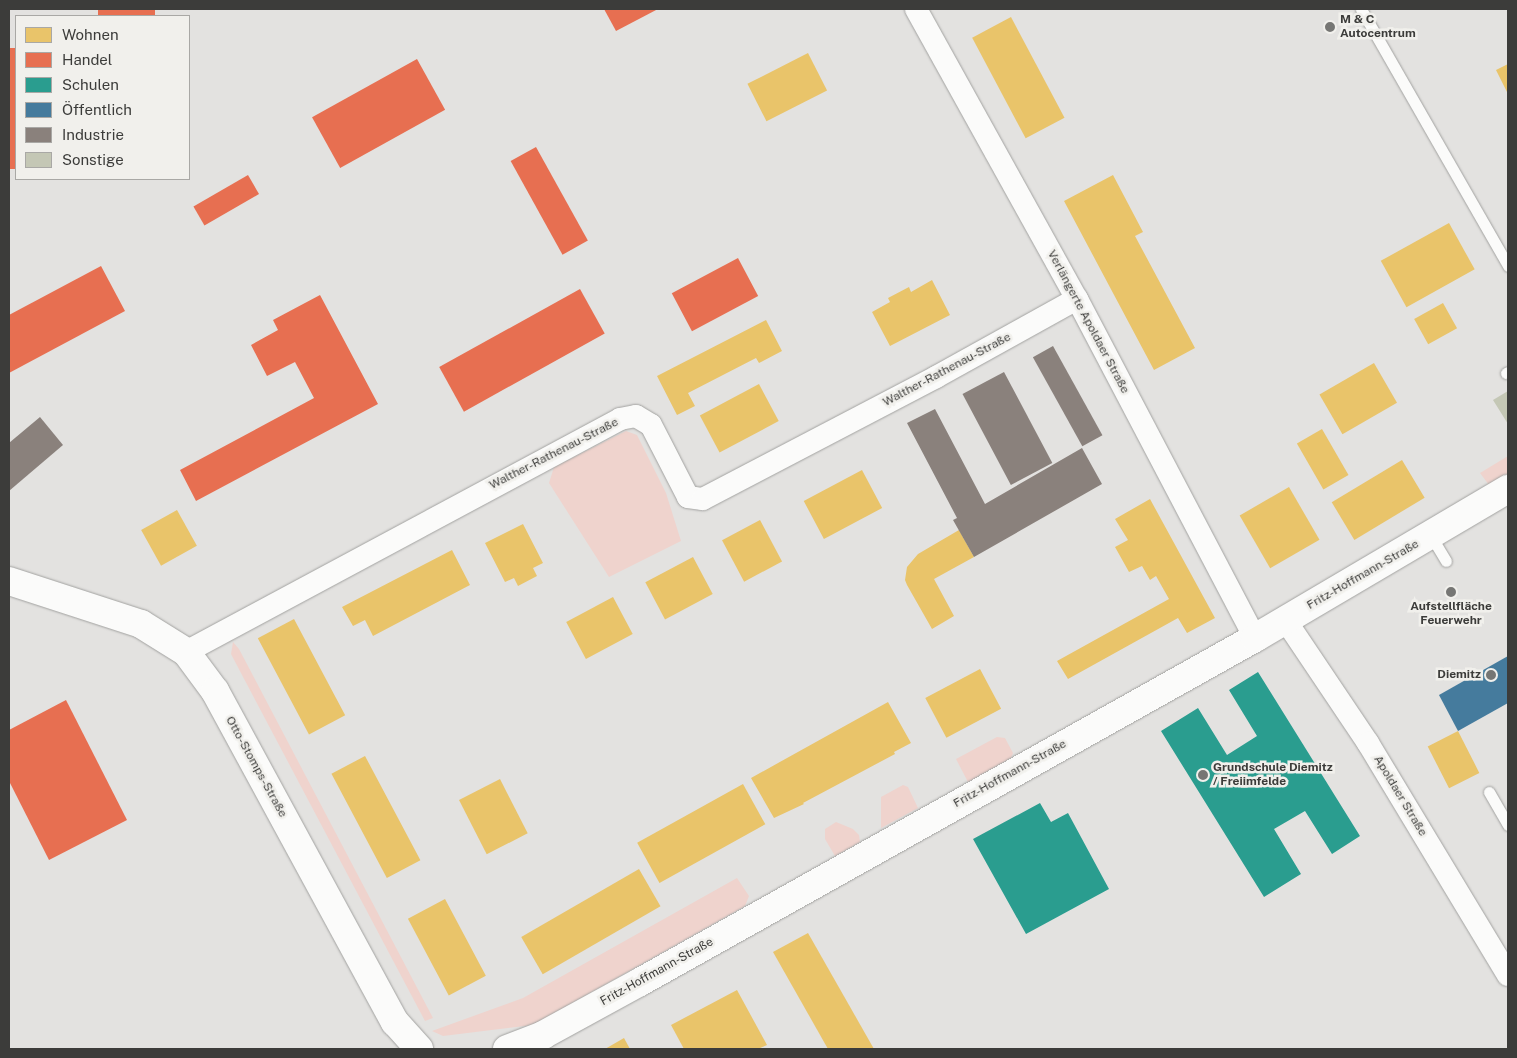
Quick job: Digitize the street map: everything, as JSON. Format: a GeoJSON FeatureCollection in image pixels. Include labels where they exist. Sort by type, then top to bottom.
{"type":"FeatureCollection","features":[{"type":"Feature","properties":{"kind":"street","name":"Verlängerte Apoldaer Straße"},"geometry":{"type":"LineString","coordinates":[[916,9],[1076,299],[1255,638]]}},
{"type":"Feature","properties":{"kind":"street","name":"Walther-Rathenau-Straße"},"geometry":{"type":"LineString","coordinates":[[186,652],[620,419],[636,416],[650,425],[688,497],[703,499],[936,377],[1076,299]]}},
{"type":"Feature","properties":{"kind":"street","name":"Fritz-Hoffmann-Straße"},"geometry":{"type":"LineString","coordinates":[[507,1049],[543,1034],[640,982],[1286,621],[1508,489]]}},
{"type":"Feature","properties":{"kind":"street","name":"Otto-Stomps-Straße"},"geometry":{"type":"LineString","coordinates":[[9,581],[141,624],[186,652],[215,691],[395,1022],[419,1049]]}},
{"type":"Feature","properties":{"kind":"street","name":"Apoldaer Straße"},"geometry":{"type":"LineString","coordinates":[[1286,621],[1368,742],[1508,975]]}},
{"type":"Feature","properties":{"kind":"lane"},"geometry":{"type":"LineString","coordinates":[[1361,9],[1508,266]]}},
{"type":"Feature","properties":{"kind":"lane"},"geometry":{"type":"LineString","coordinates":[[1431,536],[1446,562]]}},
{"type":"Feature","properties":{"kind":"lane"},"geometry":{"type":"LineString","coordinates":[[1489,792],[1508,825]]}},
{"type":"Feature","properties":{"kind":"shaded area"},"geometry":{"type":"Polygon","coordinates":[[[626,431],[637,435],[666,493],[681,541],[609,577],[549,483],[554,467],[626,431]]]}},
{"type":"Feature","properties":{"kind":"shaded area"},"geometry":{"type":"Polygon","coordinates":[[[1508,456],[1508,474],[1489,485],[1480,473],[1508,456]]]}},
{"type":"Feature","properties":{"kind":"shaded area"},"geometry":{"type":"Polygon","coordinates":[[[233,642],[239,649],[433,1018],[425,1021],[231,654],[233,642]]]}},
{"type":"Feature","properties":{"kind":"shaded area"},"geometry":{"type":"Polygon","coordinates":[[[997,737],[1005,738],[1013,753],[1011,758],[968,782],[956,759],[997,737]]]}},
{"type":"Feature","properties":{"kind":"shaded area"},"geometry":{"type":"Polygon","coordinates":[[[903,785],[908,787],[918,808],[881,828],[881,797],[903,785]]]}},
{"type":"Feature","properties":{"kind":"shaded area"},"geometry":{"type":"Polygon","coordinates":[[[836,822],[853,829],[859,835],[860,842],[835,856],[825,839],[825,829],[836,822]]]}},
{"type":"Feature","properties":{"kind":"shaded area"},"geometry":{"type":"Polygon","coordinates":[[[737,878],[749,896],[745,906],[533,1025],[443,1036],[432,1031],[523,998],[737,878]]]}},
{"type":"Feature","properties":{"kind":"building: Wohnen"},"geometry":{"type":"Polygon","coordinates":[[[1011,17],[1065,118],[1026,138],[972,38],[1011,17]]]}},
{"type":"Feature","properties":{"kind":"building: Wohnen"},"geometry":{"type":"Polygon","coordinates":[[[808,53],[827,90],[766,121],[747,84],[808,53]]]}},
{"type":"Feature","properties":{"kind":"building: Wohnen"},"geometry":{"type":"Polygon","coordinates":[[[1508,64],[1508,94],[1496,70],[1508,64]]]}},
{"type":"Feature","properties":{"kind":"building: Wohnen"},"geometry":{"type":"Polygon","coordinates":[[[1113,175],[1143,232],[1135,236],[1195,348],[1154,370],[1064,201],[1113,175]]]}},
{"type":"Feature","properties":{"kind":"building: Wohnen"},"geometry":{"type":"Polygon","coordinates":[[[1449,223],[1475,269],[1406,307],[1381,261],[1449,223]]]}},
{"type":"Feature","properties":{"kind":"building: Wohnen"},"geometry":{"type":"Polygon","coordinates":[[[932,280],[950,315],[890,346],[872,312],[890,302],[888,298],[909,287],[911,292],[932,280]]]}},
{"type":"Feature","properties":{"kind":"building: Wohnen"},"geometry":{"type":"Polygon","coordinates":[[[1443,303],[1457,328],[1428,344],[1414,319],[1443,303]]]}},
{"type":"Feature","properties":{"kind":"building: Wohnen"},"geometry":{"type":"Polygon","coordinates":[[[766,320],[782,351],[759,363],[756,358],[688,393],[695,406],[677,415],[657,376],[766,320]]]}},
{"type":"Feature","properties":{"kind":"building: Wohnen"},"geometry":{"type":"Polygon","coordinates":[[[1374,363],[1397,403],[1342,434],[1319,394],[1374,363]]]}},
{"type":"Feature","properties":{"kind":"building: Wohnen"},"geometry":{"type":"Polygon","coordinates":[[[759,384],[779,421],[720,453],[700,415],[759,384]]]}},
{"type":"Feature","properties":{"kind":"building: Wohnen"},"geometry":{"type":"Polygon","coordinates":[[[1322,429],[1348,475],[1323,489],[1297,444],[1322,429]]]}},
{"type":"Feature","properties":{"kind":"building: Wohnen"},"geometry":{"type":"Polygon","coordinates":[[[1402,460],[1425,498],[1354,540],[1332,502],[1402,460]]]}},
{"type":"Feature","properties":{"kind":"building: Wohnen"},"geometry":{"type":"Polygon","coordinates":[[[862,470],[882,508],[824,539],[804,501],[862,470]]]}},
{"type":"Feature","properties":{"kind":"building: Wohnen"},"geometry":{"type":"Polygon","coordinates":[[[1289,487],[1320,540],[1270,568],[1240,516],[1289,487]]]}},
{"type":"Feature","properties":{"kind":"building: Wohnen"},"geometry":{"type":"Polygon","coordinates":[[[1150,499],[1215,618],[1187,633],[1178,618],[1068,679],[1057,661],[1169,599],[1156,576],[1150,580],[1142,566],[1129,572],[1115,547],[1128,540],[1115,519],[1150,499]]]}},
{"type":"Feature","properties":{"kind":"building: Wohnen"},"geometry":{"type":"Polygon","coordinates":[[[177,510],[197,546],[161,566],[141,530],[177,510]]]}},
{"type":"Feature","properties":{"kind":"building: Wohnen"},"geometry":{"type":"Polygon","coordinates":[[[760,520],[782,561],[744,582],[722,540],[760,520]]]}},
{"type":"Feature","properties":{"kind":"building: Wohnen"},"geometry":{"type":"Polygon","coordinates":[[[523,524],[543,563],[533,568],[537,576],[518,586],[514,578],[505,582],[485,543],[523,524]]]}},
{"type":"Feature","properties":{"kind":"building: Wohnen"},"geometry":{"type":"Polygon","coordinates":[[[959,530],[974,557],[934,579],[954,616],[932,629],[907,585],[905,580],[907,567],[918,554],[959,530]]]}},
{"type":"Feature","properties":{"kind":"building: Wohnen"},"geometry":{"type":"Polygon","coordinates":[[[452,550],[470,585],[373,636],[365,620],[353,626],[342,607],[452,550]]]}},
{"type":"Feature","properties":{"kind":"building: Wohnen"},"geometry":{"type":"Polygon","coordinates":[[[693,557],[713,594],[665,619],[645,582],[693,557]]]}},
{"type":"Feature","properties":{"kind":"building: Wohnen"},"geometry":{"type":"Polygon","coordinates":[[[613,597],[633,634],[586,659],[566,622],[613,597]]]}},
{"type":"Feature","properties":{"kind":"building: Wohnen"},"geometry":{"type":"Polygon","coordinates":[[[294,619],[345,715],[309,734],[258,638],[294,619]]]}},
{"type":"Feature","properties":{"kind":"building: Wohnen"},"geometry":{"type":"Polygon","coordinates":[[[980,669],[1001,709],[946,738],[925,698],[980,669]]]}},
{"type":"Feature","properties":{"kind":"building: Wohnen"},"geometry":{"type":"Polygon","coordinates":[[[888,702],[911,743],[894,752],[895,754],[804,804],[774,818],[751,778],[888,702]]]}},
{"type":"Feature","properties":{"kind":"building: Wohnen"},"geometry":{"type":"Polygon","coordinates":[[[1458,731],[1479,773],[1449,788],[1428,746],[1458,731]]]}},
{"type":"Feature","properties":{"kind":"building: Wohnen"},"geometry":{"type":"Polygon","coordinates":[[[365,756],[420,860],[387,878],[331,774],[365,756]]]}},
{"type":"Feature","properties":{"kind":"building: Wohnen"},"geometry":{"type":"Polygon","coordinates":[[[500,779],[528,833],[487,854],[459,800],[500,779]]]}},
{"type":"Feature","properties":{"kind":"building: Wohnen"},"geometry":{"type":"Polygon","coordinates":[[[743,784],[765,824],[659,883],[637,843],[743,784]]]}},
{"type":"Feature","properties":{"kind":"building: Wohnen"},"geometry":{"type":"Polygon","coordinates":[[[639,869],[660,906],[543,974],[521,937],[639,869]]]}},
{"type":"Feature","properties":{"kind":"building: Wohnen"},"geometry":{"type":"Polygon","coordinates":[[[445,899],[486,976],[449,996],[408,919],[445,899]]]}},
{"type":"Feature","properties":{"kind":"building: Wohnen"},"geometry":{"type":"Polygon","coordinates":[[[808,933],[874,1049],[828,1049],[773,952],[808,933]]]}},
{"type":"Feature","properties":{"kind":"building: Wohnen"},"geometry":{"type":"Polygon","coordinates":[[[737,990],[767,1045],[758,1049],[684,1049],[671,1025],[737,990]]]}},
{"type":"Feature","properties":{"kind":"building: Wohnen"},"geometry":{"type":"Polygon","coordinates":[[[624,1038],[630,1049],[605,1049],[624,1038]]]}},
{"type":"Feature","properties":{"kind":"building: Handel"},"geometry":{"type":"Polygon","coordinates":[[[98,9],[155,9],[155,15],[98,15],[98,9]]]}},
{"type":"Feature","properties":{"kind":"building: Handel"},"geometry":{"type":"Polygon","coordinates":[[[604,9],[658,9],[616,31],[604,9]]]}},
{"type":"Feature","properties":{"kind":"building: Handel"},"geometry":{"type":"Polygon","coordinates":[[[9,48],[15,48],[15,169],[9,169],[9,48]]]}},
{"type":"Feature","properties":{"kind":"building: Handel"},"geometry":{"type":"Polygon","coordinates":[[[417,59],[445,110],[340,168],[312,117],[417,59]]]}},
{"type":"Feature","properties":{"kind":"building: Handel"},"geometry":{"type":"Polygon","coordinates":[[[536,147],[588,241],[563,255],[511,161],[536,147]]]}},
{"type":"Feature","properties":{"kind":"building: Handel"},"geometry":{"type":"Polygon","coordinates":[[[248,175],[259,194],[204,226],[193,206],[248,175]]]}},
{"type":"Feature","properties":{"kind":"building: Handel"},"geometry":{"type":"Polygon","coordinates":[[[738,258],[758,296],[692,331],[672,293],[738,258]]]}},
{"type":"Feature","properties":{"kind":"building: Handel"},"geometry":{"type":"Polygon","coordinates":[[[101,266],[125,311],[9,373],[9,315],[101,266]]]}},
{"type":"Feature","properties":{"kind":"building: Handel"},"geometry":{"type":"Polygon","coordinates":[[[580,289],[605,334],[464,412],[439,367],[580,289]]]}},
{"type":"Feature","properties":{"kind":"building: Handel"},"geometry":{"type":"Polygon","coordinates":[[[320,295],[378,404],[196,501],[180,470],[314,398],[295,362],[267,376],[251,345],[278,330],[273,320],[320,295]]]}},
{"type":"Feature","properties":{"kind":"building: Handel"},"geometry":{"type":"Polygon","coordinates":[[[66,700],[127,820],[49,860],[9,781],[9,730],[66,700]]]}},
{"type":"Feature","properties":{"kind":"building: Schulen"},"geometry":{"type":"Polygon","coordinates":[[[1258,672],[1360,836],[1332,854],[1305,811],[1274,829],[1301,874],[1264,897],[1161,731],[1198,708],[1227,755],[1257,736],[1229,690],[1258,672]]]}},
{"type":"Feature","properties":{"kind":"building: Schulen"},"geometry":{"type":"Polygon","coordinates":[[[1040,803],[1051,822],[1068,813],[1109,889],[1026,934],[973,839],[1040,803]]]}},
{"type":"Feature","properties":{"kind":"building: Öffentlich","name":"Diemitz"},"geometry":{"type":"Polygon","coordinates":[[[1508,656],[1508,703],[1458,731],[1439,695],[1508,656]]]}},
{"type":"Feature","properties":{"kind":"building: Industrie"},"geometry":{"type":"Polygon","coordinates":[[[1053,346],[1102,435],[1082,446],[1033,357],[1053,346]]]}},
{"type":"Feature","properties":{"kind":"building: Industrie"},"geometry":{"type":"Polygon","coordinates":[[[1004,372],[1052,463],[1011,485],[963,394],[1004,372]]]}},
{"type":"Feature","properties":{"kind":"building: Industrie"},"geometry":{"type":"Polygon","coordinates":[[[935,409],[985,504],[1082,448],[1102,484],[974,557],[953,520],[957,518],[907,423],[935,409]]]}},
{"type":"Feature","properties":{"kind":"building: Industrie"},"geometry":{"type":"Polygon","coordinates":[[[40,417],[63,445],[9,491],[9,443],[40,417]]]}},
{"type":"Feature","properties":{"kind":"building: Sonstige"},"geometry":{"type":"Polygon","coordinates":[[[1508,391],[1508,424],[1493,400],[1508,391]]]}},
{"type":"Feature","properties":{"kind":"place","name":"M & C Autocentrum"},"geometry":{"type":"Point","coordinates":[1330,27]}},
{"type":"Feature","properties":{"kind":"place","name":"Aufstellfläche Feuerwehr"},"geometry":{"type":"Point","coordinates":[1451,592]}},
{"type":"Feature","properties":{"kind":"place","name":"Diemitz"},"geometry":{"type":"Point","coordinates":[1491,675]}},
{"type":"Feature","properties":{"kind":"place","name":"Grundschule Diemitz / Freiimfelde"},"geometry":{"type":"Point","coordinates":[1203,775]}}]}
